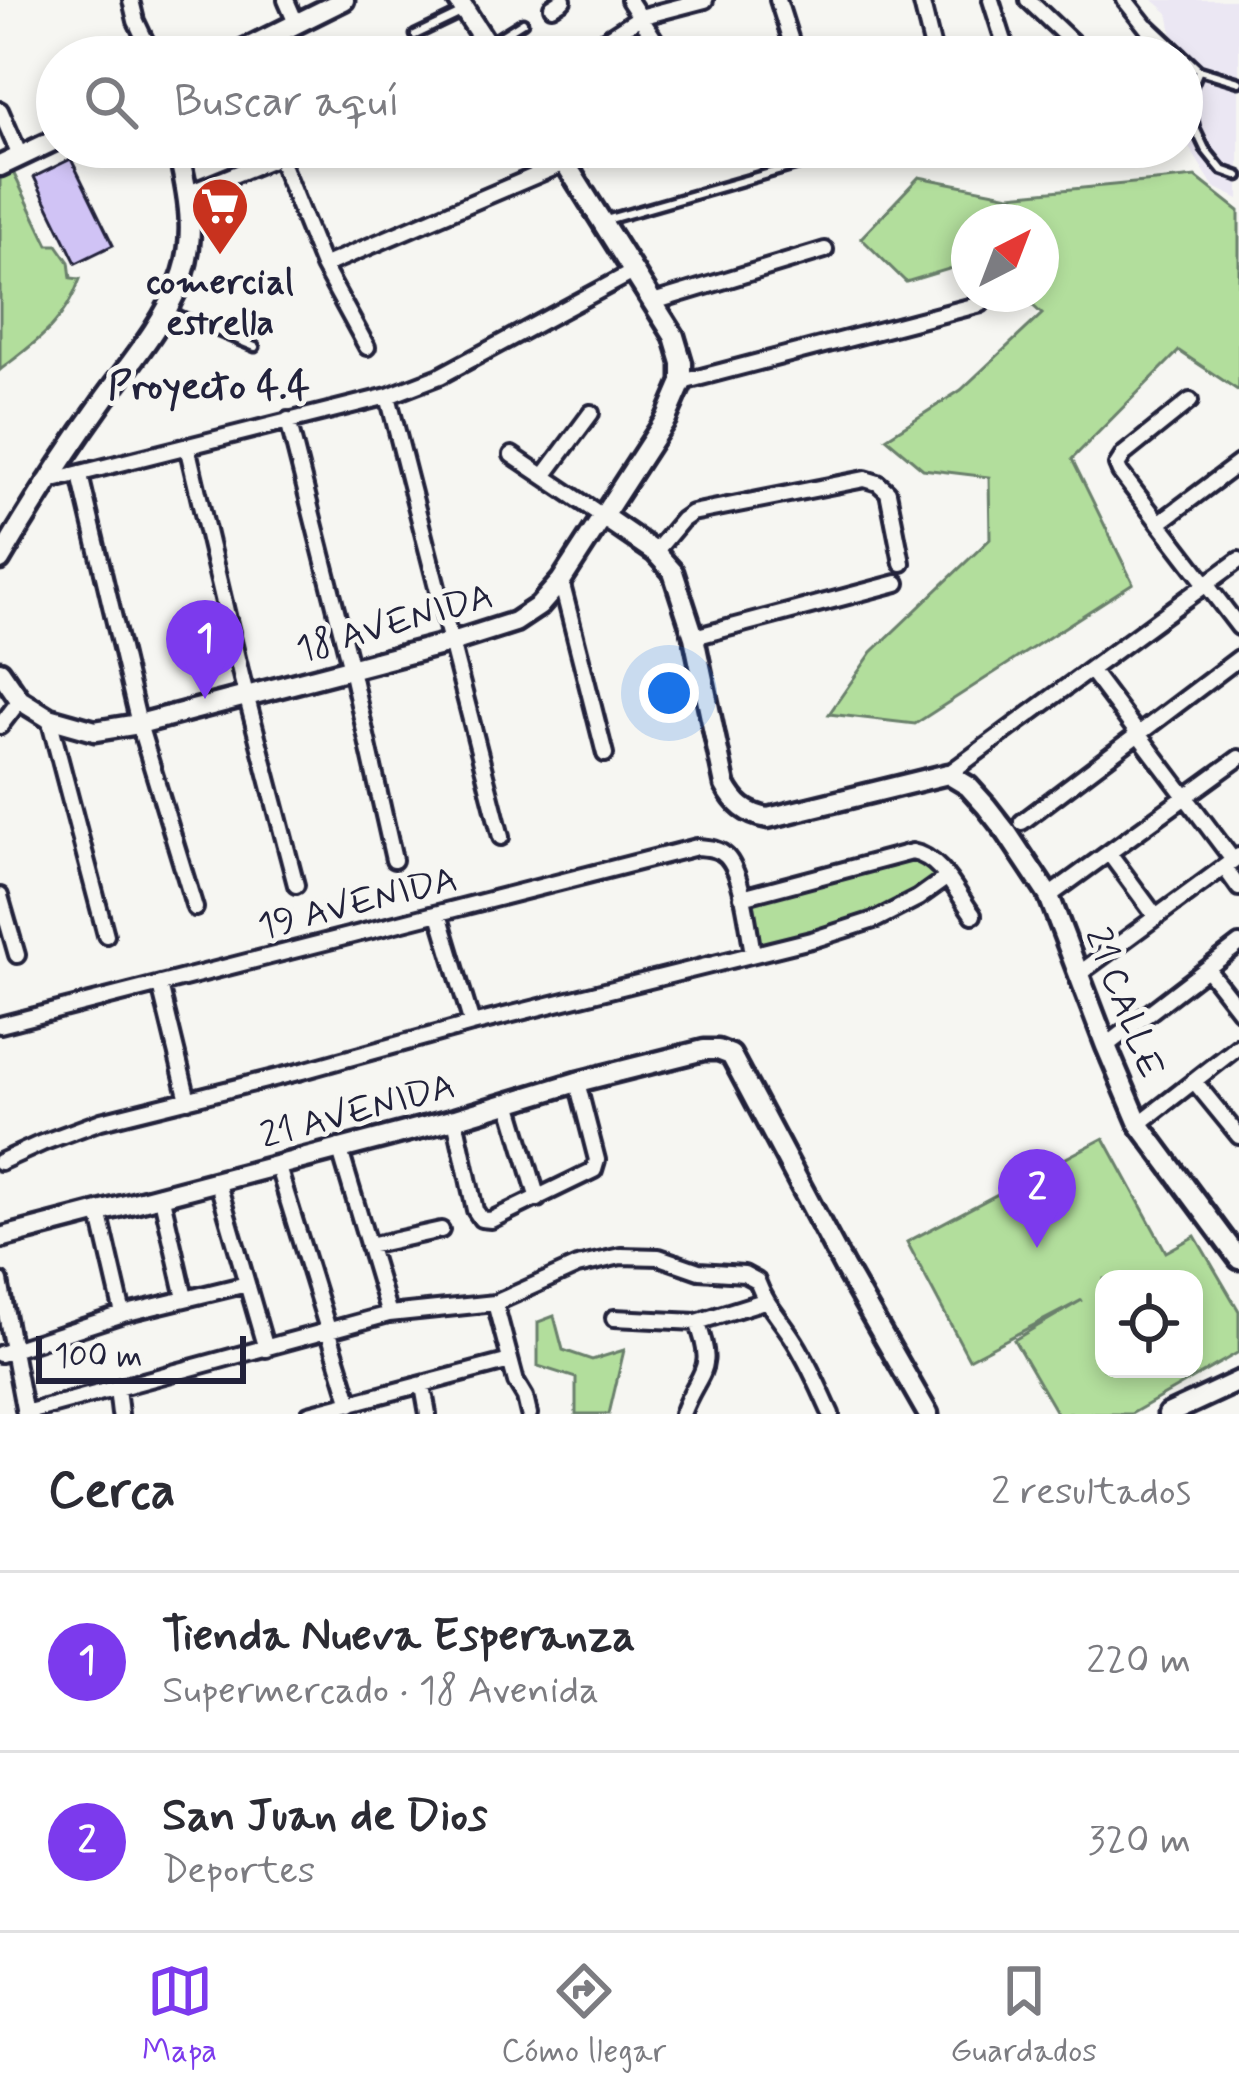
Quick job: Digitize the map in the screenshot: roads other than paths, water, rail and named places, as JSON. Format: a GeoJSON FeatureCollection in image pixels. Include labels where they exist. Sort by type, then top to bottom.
{"type":"FeatureCollection","features":[{"type":"Feature","properties":{"kind":"street"},"geometry":{"type":"LineString","coordinates":[[131,0],[143,36]]}},
{"type":"Feature","properties":{"kind":"street"},"geometry":{"type":"LineString","coordinates":[[286,0],[296,23]]}},
{"type":"Feature","properties":{"kind":"street"},"geometry":{"type":"LineString","coordinates":[[270,36],[344,0]]}},
{"type":"Feature","properties":{"kind":"street"},"geometry":{"type":"LineString","coordinates":[[629,0],[652,36]]}},
{"type":"Feature","properties":{"kind":"street"},"geometry":{"type":"LineString","coordinates":[[611,36],[640,17],[705,0]]}},
{"type":"Feature","properties":{"kind":"street"},"geometry":{"type":"LineString","coordinates":[[778,0],[789,36]]}},
{"type":"Feature","properties":{"kind":"street"},"geometry":{"type":"LineString","coordinates":[[920,0],[929,36]]}},
{"type":"Feature","properties":{"kind":"street"},"geometry":{"type":"LineString","coordinates":[[991,0],[1003,36]]}},
{"type":"Feature","properties":{"kind":"street"},"geometry":{"type":"LineString","coordinates":[[1028,0],[1066,36]]}},
{"type":"Feature","properties":{"kind":"street"},"geometry":{"type":"LineString","coordinates":[[1130,5],[1151,36]]}},
{"type":"Feature","properties":{"kind":"street"},"geometry":{"type":"LineString","coordinates":[[461,6],[481,36]]}},
{"type":"Feature","properties":{"kind":"street"},"geometry":{"type":"LineString","coordinates":[[0,110],[20,156]]}},
{"type":"Feature","properties":{"kind":"street"},"geometry":{"type":"LineString","coordinates":[[0,166],[36,149]]}},
{"type":"Feature","properties":{"kind":"street"},"geometry":{"type":"LineString","coordinates":[[0,560],[45,482],[153,330],[181,281],[190,232],[182,168]]}},
{"type":"Feature","properties":{"kind":"street"},"geometry":{"type":"LineString","coordinates":[[189,193],[251,168]]}},
{"type":"Feature","properties":{"kind":"street"},"geometry":{"type":"LineString","coordinates":[[282,168],[322,266],[368,347]]}},
{"type":"Feature","properties":{"kind":"street"},"geometry":{"type":"LineString","coordinates":[[322,266],[532,168]]}},
{"type":"Feature","properties":{"kind":"street"},"geometry":{"type":"LineString","coordinates":[[569,168],[674,336],[682,382],[951,312]]}},
{"type":"Feature","properties":{"kind":"street"},"geometry":{"type":"LineString","coordinates":[[653,302],[825,250]]}},
{"type":"Feature","properties":{"kind":"street"},"geometry":{"type":"LineString","coordinates":[[45,482],[388,396],[440,376],[635,271]]}},
{"type":"Feature","properties":{"kind":"street","name":"18 AVENIDA"},"geometry":{"type":"LineString","coordinates":[[20,700],[49,718],[94,730],[140,724],[515,622],[539,606],[561,581],[666,419],[682,382]]}},
{"type":"Feature","properties":{"kind":"street"},"geometry":{"type":"LineString","coordinates":[[388,396],[501,837]]}},
{"type":"Feature","properties":{"kind":"street"},"geometry":{"type":"LineString","coordinates":[[1190,401],[1124,454],[1117,465],[1239,627]]}},
{"type":"Feature","properties":{"kind":"street"},"geometry":{"type":"LineString","coordinates":[[544,476],[591,412]]}},
{"type":"Feature","properties":{"kind":"street"},"geometry":{"type":"LineString","coordinates":[[288,420],[394,860]]}},
{"type":"Feature","properties":{"kind":"street"},"geometry":{"type":"LineString","coordinates":[[188,446],[296,885]]}},
{"type":"Feature","properties":{"kind":"street"},"geometry":{"type":"LineString","coordinates":[[512,454],[655,552],[673,572],[694,637],[725,785],[745,811],[768,818],[948,774],[1239,560]]}},
{"type":"Feature","properties":{"kind":"street"},"geometry":{"type":"LineString","coordinates":[[1159,523],[1239,464]]}},
{"type":"Feature","properties":{"kind":"street"},"geometry":{"type":"LineString","coordinates":[[87,473],[140,724],[195,908]]}},
{"type":"Feature","properties":{"kind":"street"},"geometry":{"type":"LineString","coordinates":[[655,552],[692,513],[865,479],[888,492],[902,563]]}},
{"type":"Feature","properties":{"kind":"street"},"geometry":{"type":"LineString","coordinates":[[561,581],[605,754]]}},
{"type":"Feature","properties":{"kind":"street"},"geometry":{"type":"LineString","coordinates":[[694,637],[898,583]]}},
{"type":"Feature","properties":{"kind":"street"},"geometry":{"type":"LineString","coordinates":[[1022,821],[1239,658]]}},
{"type":"Feature","properties":{"kind":"street"},"geometry":{"type":"LineString","coordinates":[[1090,670],[1232,861],[1239,888]]}},
{"type":"Feature","properties":{"kind":"street"},"geometry":{"type":"LineString","coordinates":[[0,671],[20,700],[0,726]]}},
{"type":"Feature","properties":{"kind":"street"},"geometry":{"type":"LineString","coordinates":[[49,718],[106,935]]}},
{"type":"Feature","properties":{"kind":"street"},"geometry":{"type":"LineString","coordinates":[[1049,896],[1239,758]]}},
{"type":"Feature","properties":{"kind":"street","name":"21 CALLE"},"geometry":{"type":"LineString","coordinates":[[948,774],[986,806],[1049,896],[1138,1124],[1239,1259]]}},
{"type":"Feature","properties":{"kind":"street","name":"19 AVENIDA"},"geometry":{"type":"LineString","coordinates":[[0,1025],[698,847],[719,850],[728,857],[742,897]]}},
{"type":"Feature","properties":{"kind":"street"},"geometry":{"type":"LineString","coordinates":[[753,952],[742,897],[912,852],[934,860],[973,915]]}},
{"type":"Feature","properties":{"kind":"street"},"geometry":{"type":"LineString","coordinates":[[1109,853],[1156,917]]}},
{"type":"Feature","properties":{"kind":"street"},"geometry":{"type":"LineString","coordinates":[[1080,973],[1232,861]]}},
{"type":"Feature","properties":{"kind":"street"},"geometry":{"type":"LineString","coordinates":[[0,1162],[101,1121],[815,939],[877,919],[946,878]]}},
{"type":"Feature","properties":{"kind":"street"},"geometry":{"type":"LineString","coordinates":[[0,896],[16,955]]}},
{"type":"Feature","properties":{"kind":"street"},"geometry":{"type":"LineString","coordinates":[[439,914],[472,1024]]}},
{"type":"Feature","properties":{"kind":"street"},"geometry":{"type":"LineString","coordinates":[[1106,1046],[1239,944]]}},
{"type":"Feature","properties":{"kind":"street"},"geometry":{"type":"LineString","coordinates":[[1207,969],[1239,1010]]}},
{"type":"Feature","properties":{"kind":"street"},"geometry":{"type":"LineString","coordinates":[[160,985],[188,1100]]}},
{"type":"Feature","properties":{"kind":"street"},"geometry":{"type":"LineString","coordinates":[[1138,1124],[1239,1046]]}},
{"type":"Feature","properties":{"kind":"street","name":"21 AVENIDA"},"geometry":{"type":"LineString","coordinates":[[0,1238],[454,1119],[577,1082],[718,1050],[731,1055],[928,1414]]}},
{"type":"Feature","properties":{"kind":"street"},"geometry":{"type":"LineString","coordinates":[[1194,1081],[1239,1136]]}},
{"type":"Feature","properties":{"kind":"street"},"geometry":{"type":"LineString","coordinates":[[454,1119],[475,1210],[481,1220],[491,1220],[594,1170],[597,1160],[577,1082]]}},
{"type":"Feature","properties":{"kind":"street"},"geometry":{"type":"LineString","coordinates":[[509,1102],[538,1199]]}},
{"type":"Feature","properties":{"kind":"street"},"geometry":{"type":"LineString","coordinates":[[339,1147],[389,1314]]}},
{"type":"Feature","properties":{"kind":"street"},"geometry":{"type":"LineString","coordinates":[[277,1163],[351,1404]]}},
{"type":"Feature","properties":{"kind":"street"},"geometry":{"type":"LineString","coordinates":[[217,1180],[266,1348]]}},
{"type":"Feature","properties":{"kind":"street"},"geometry":{"type":"LineString","coordinates":[[161,1195],[185,1298]]}},
{"type":"Feature","properties":{"kind":"street"},"geometry":{"type":"LineString","coordinates":[[100,1211],[123,1314]]}},
{"type":"Feature","properties":{"kind":"street"},"geometry":{"type":"LineString","coordinates":[[368,1246],[441,1230]]}},
{"type":"Feature","properties":{"kind":"street"},"geometry":{"type":"LineString","coordinates":[[0,1281],[6,1351],[25,1413],[389,1314],[495,1303],[577,1266],[621,1256],[658,1257],[699,1271],[744,1274],[757,1281],[764,1301],[805,1357],[831,1414]]}},
{"type":"Feature","properties":{"kind":"street"},"geometry":{"type":"LineString","coordinates":[[6,1351],[123,1314],[247,1284]]}},
{"type":"Feature","properties":{"kind":"street"},"geometry":{"type":"LineString","coordinates":[[614,1318],[698,1322],[764,1301]]}},
{"type":"Feature","properties":{"kind":"street"},"geometry":{"type":"LineString","coordinates":[[495,1303],[529,1414]]}},
{"type":"Feature","properties":{"kind":"street"},"geometry":{"type":"LineString","coordinates":[[682,1414],[705,1368],[707,1348],[698,1322]]}},
{"type":"Feature","properties":{"kind":"street"},"geometry":{"type":"LineString","coordinates":[[309,1414],[510,1361]]}},
{"type":"Feature","properties":{"kind":"street"},"geometry":{"type":"LineString","coordinates":[[1168,1414],[1239,1381]]}},
{"type":"Feature","properties":{"kind":"street"},"geometry":{"type":"LineString","coordinates":[[423,1386],[428,1414]]}},
{"type":"Feature","properties":{"kind":"street"},"geometry":{"type":"LineString","coordinates":[[117,1388],[120,1414]]}},
{"type":"Feature","properties":{"kind":"lane"},"geometry":{"type":"LineString","coordinates":[[1130,5],[1162,36]]}},
{"type":"Feature","properties":{"kind":"lane"},"geometry":{"type":"LineString","coordinates":[[415,35],[461,6]]}},
{"type":"Feature","properties":{"kind":"lane"},"geometry":{"type":"LineString","coordinates":[[508,36],[523,22]]}},
{"type":"Feature","properties":{"kind":"lane"},"geometry":{"type":"LineString","coordinates":[[1203,71],[1239,82]]}},
{"type":"Feature","properties":{"kind":"lane"},"geometry":{"type":"LineString","coordinates":[[1203,145],[1222,170],[1239,176]]}},
{"type":"Feature","properties":{"kind":"lane"},"geometry":{"type":"LineString","coordinates":[[603,220],[787,168]]}},
{"type":"Feature","properties":{"kind":"lane"},"geometry":{"type":"LineString","coordinates":[[165,310],[254,347]]}},
{"type":"Feature","properties":{"kind":"place","name":"comercial estrella"},"geometry":{"type":"Point","coordinates":[220,257]}},
{"type":"Feature","properties":{"kind":"place","name":"Tienda Nueva Esperanza"},"geometry":{"type":"Point","coordinates":[205,699]}},
{"type":"Feature","properties":{"kind":"place","name":"San Juan de Dios"},"geometry":{"type":"Point","coordinates":[1037,1248]}},
{"type":"Feature","properties":{"kind":"district","name":"Proyecto 4.4"},"geometry":{"type":"Point","coordinates":[209,384]}}]}
